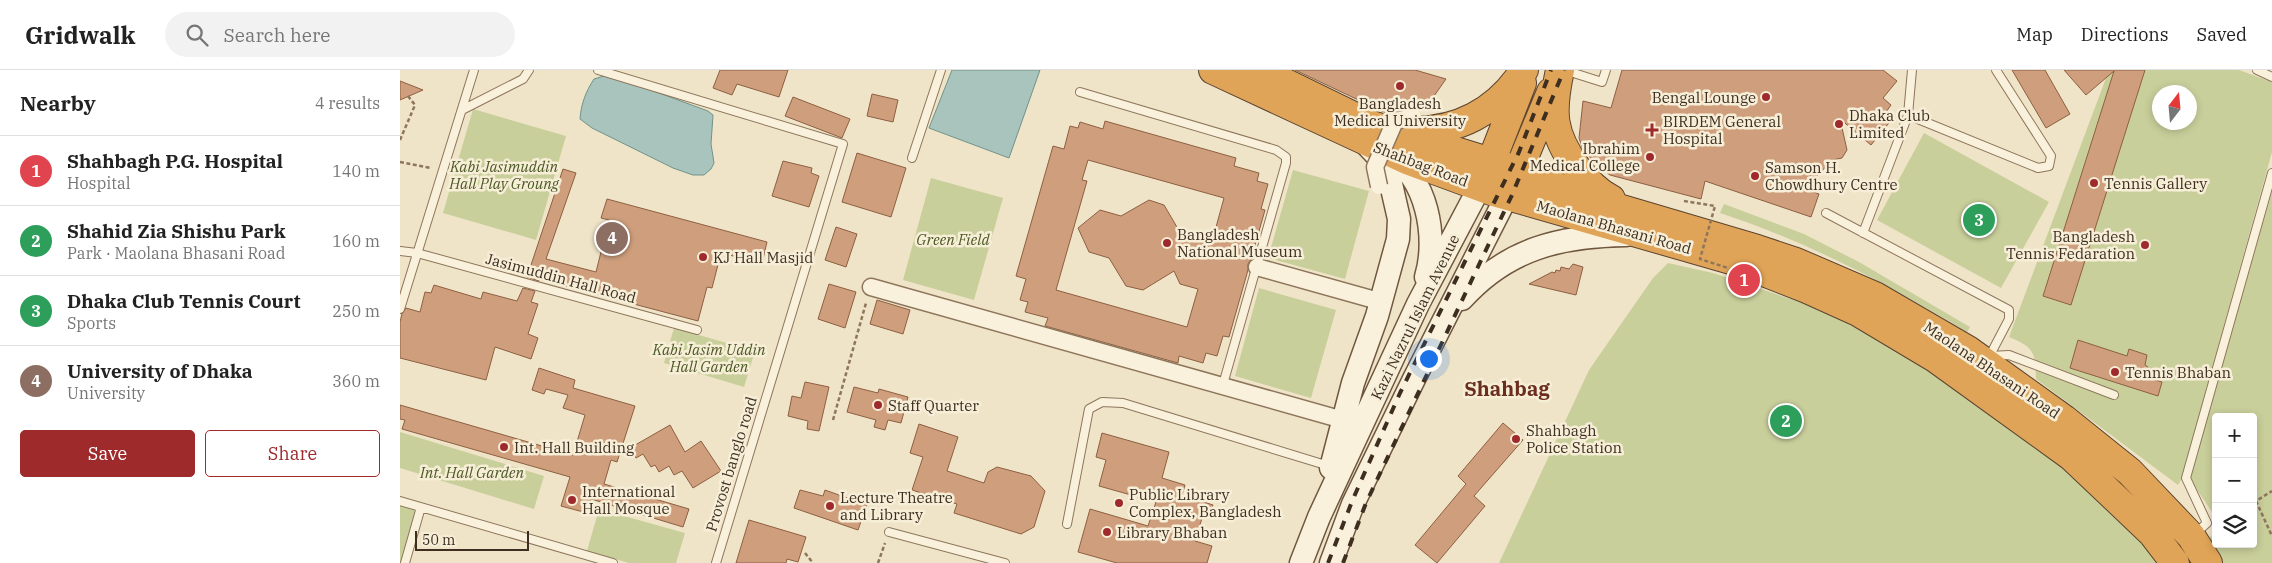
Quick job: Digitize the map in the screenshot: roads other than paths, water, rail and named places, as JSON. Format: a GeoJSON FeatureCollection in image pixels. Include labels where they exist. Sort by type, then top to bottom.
{"type":"FeatureCollection","features":[{"type":"Feature","properties":{"kind":"highway","name":"Shahbag Road"},"geometry":{"type":"LineString","coordinates":[[1213,70],[1368,133],[1499,179]]}},
{"type":"Feature","properties":{"kind":"highway","name":"Shahbag Road"},"geometry":{"type":"LineString","coordinates":[[1259,70],[1368,133]]}},
{"type":"Feature","properties":{"kind":"highway"},"geometry":{"type":"LineString","coordinates":[[1368,133],[1432,130],[1458,124],[1478,115],[1497,103],[1512,89],[1525,70]]}},
{"type":"Feature","properties":{"kind":"highway","name":"Kazi Nazrul Islam Avenue"},"geometry":{"type":"LineString","coordinates":[[1499,179],[1525,70]]}},
{"type":"Feature","properties":{"kind":"highway"},"geometry":{"type":"LineString","coordinates":[[1561,70],[1553,99],[1554,116],[1557,134],[1567,154],[1586,181],[1641,226]]}},
{"type":"Feature","properties":{"kind":"highway","name":"Kazi Nazrul Islam Avenue"},"geometry":{"type":"LineString","coordinates":[[1499,179],[1561,70]]}},
{"type":"Feature","properties":{"kind":"highway","name":"Maolana Bhasani Road"},"geometry":{"type":"LineString","coordinates":[[1499,179],[1591,200],[1641,226],[1715,236],[1819,271],[1884,301],[1982,370],[2064,419],[2130,472],[2191,537],[2208,563]]}},
{"type":"Feature","properties":{"kind":"highway","name":"Maolana Bhasani Road"},"geometry":{"type":"LineString","coordinates":[[1982,370],[2152,533],[2175,563]]}},
{"type":"Feature","properties":{"kind":"main road"},"geometry":{"type":"LineString","coordinates":[[1319,517],[1352,383],[1382,302],[1398,239],[1399,219],[1389,175],[1368,133]]}},
{"type":"Feature","properties":{"kind":"main road"},"geometry":{"type":"LineString","coordinates":[[1368,133],[1414,179],[1424,204],[1430,234],[1430,266],[1418,304]]}},
{"type":"Feature","properties":{"kind":"main road","name":"Kazi Nazrul Islam Avenue"},"geometry":{"type":"LineString","coordinates":[[1301,563],[1319,517],[1418,304],[1499,179]]}},
{"type":"Feature","properties":{"kind":"main road","name":"Kazi Nazrul Islam Avenue"},"geometry":{"type":"LineString","coordinates":[[1331,563],[1353,504],[1418,370],[1447,316],[1499,179]]}},
{"type":"Feature","properties":{"kind":"main road"},"geometry":{"type":"LineString","coordinates":[[1447,316],[1477,283],[1499,267],[1523,254],[1553,243],[1641,226]]}},
{"type":"Feature","properties":{"kind":"street"},"geometry":{"type":"LineString","coordinates":[[1379,186],[1376,167],[1395,121],[1413,117]]}},
{"type":"Feature","properties":{"kind":"street"},"geometry":{"type":"LineString","coordinates":[[1257,267],[1382,302]]}},
{"type":"Feature","properties":{"kind":"street"},"geometry":{"type":"LineString","coordinates":[[871,287],[1222,388],[1343,420]]}},
{"type":"Feature","properties":{"kind":"lane"},"geometry":{"type":"LineString","coordinates":[[400,310],[474,70]]}},
{"type":"Feature","properties":{"kind":"lane"},"geometry":{"type":"LineString","coordinates":[[462,110],[523,79],[529,70]]}},
{"type":"Feature","properties":{"kind":"lane","name":"Provost banglo road"},"geometry":{"type":"LineString","coordinates":[[598,70],[842,144],[716,563]]}},
{"type":"Feature","properties":{"kind":"lane"},"geometry":{"type":"LineString","coordinates":[[912,158],[941,70]]}},
{"type":"Feature","properties":{"kind":"lane"},"geometry":{"type":"LineString","coordinates":[[1561,70],[1602,82],[1606,70]]}},
{"type":"Feature","properties":{"kind":"lane"},"geometry":{"type":"LineString","coordinates":[[1863,233],[1908,115],[1912,70]]}},
{"type":"Feature","properties":{"kind":"lane"},"geometry":{"type":"LineString","coordinates":[[1908,115],[2038,168],[2049,166],[2051,156],[1996,70]]}},
{"type":"Feature","properties":{"kind":"lane"},"geometry":{"type":"LineString","coordinates":[[2258,70],[2272,77]]}},
{"type":"Feature","properties":{"kind":"lane"},"geometry":{"type":"LineString","coordinates":[[1080,92],[1276,150],[1286,157],[1286,163],[1222,388]]}},
{"type":"Feature","properties":{"kind":"lane"},"geometry":{"type":"LineString","coordinates":[[2191,537],[2208,523],[2186,478],[2272,173]]}},
{"type":"Feature","properties":{"kind":"lane"},"geometry":{"type":"LineString","coordinates":[[1826,213],[2009,310],[2009,319],[1982,370]]}},
{"type":"Feature","properties":{"kind":"lane","name":"Jasimuddin Hall Road"},"geometry":{"type":"LineString","coordinates":[[400,250],[417,253],[697,330]]}},
{"type":"Feature","properties":{"kind":"lane"},"geometry":{"type":"LineString","coordinates":[[1982,370],[2009,355],[2114,395]]}},
{"type":"Feature","properties":{"kind":"lane"},"geometry":{"type":"LineString","coordinates":[[1067,524],[1089,409],[1102,402],[1123,403],[1332,467]]}},
{"type":"Feature","properties":{"kind":"lane"},"geometry":{"type":"LineString","coordinates":[[400,501],[613,563]]}},
{"type":"Feature","properties":{"kind":"lane"},"geometry":{"type":"LineString","coordinates":[[405,563],[421,507]]}},
{"type":"Feature","properties":{"kind":"lane"},"geometry":{"type":"LineString","coordinates":[[889,532],[1004,563]]}},
{"type":"Feature","properties":{"kind":"water"},"geometry":{"type":"Polygon","coordinates":[[[952,70],[1040,70],[1009,158],[929,128],[952,70]]]}},
{"type":"Feature","properties":{"kind":"water"},"geometry":{"type":"Polygon","coordinates":[[[604,76],[629,82],[708,111],[713,115],[711,144],[714,163],[711,169],[704,175],[693,175],[673,168],[592,128],[580,119],[586,93],[591,84],[594,79],[604,76]]]}},
{"type":"Feature","properties":{"kind":"railway"},"geometry":{"type":"LineString","coordinates":[[1328,563],[1353,499],[1400,393],[1519,152],[1551,70]]}},
{"type":"Feature","properties":{"kind":"railway"},"geometry":{"type":"LineString","coordinates":[[1343,563],[1366,503],[1512,195],[1564,70]]}},
{"type":"Feature","properties":{"kind":"place","name":"Bangladesh Medical University"},"geometry":{"type":"Point","coordinates":[1400,86]}},
{"type":"Feature","properties":{"kind":"place","name":"Bengal Lounge"},"geometry":{"type":"Point","coordinates":[1766,97]}},
{"type":"Feature","properties":{"kind":"place","name":"Dhaka Club Limited"},"geometry":{"type":"Point","coordinates":[1839,124]}},
{"type":"Feature","properties":{"kind":"place","name":"BIRDEM General Hospital"},"geometry":{"type":"Point","coordinates":[1652,130]}},
{"type":"Feature","properties":{"kind":"place","name":"Ibrahim Medical College"},"geometry":{"type":"Point","coordinates":[1650,157]}},
{"type":"Feature","properties":{"kind":"place","name":"Samson H. Chowdhury Centre"},"geometry":{"type":"Point","coordinates":[1755,176]}},
{"type":"Feature","properties":{"kind":"place","name":"Tennis Gallery"},"geometry":{"type":"Point","coordinates":[2094,183]}},
{"type":"Feature","properties":{"kind":"place","name":"Dhaka Club Tennis Court"},"geometry":{"type":"Point","coordinates":[1979,220]}},
{"type":"Feature","properties":{"kind":"place","name":"University of Dhaka"},"geometry":{"type":"Point","coordinates":[612,238]}},
{"type":"Feature","properties":{"kind":"place","name":"Bangladesh National Museum"},"geometry":{"type":"Point","coordinates":[1167,243]}},
{"type":"Feature","properties":{"kind":"place","name":"Bangladesh Tennis Fedaration"},"geometry":{"type":"Point","coordinates":[2145,245]}},
{"type":"Feature","properties":{"kind":"place","name":"KJ Hall Masjid"},"geometry":{"type":"Point","coordinates":[703,257]}},
{"type":"Feature","properties":{"kind":"place","name":"Shahbagh P.G. Hospital"},"geometry":{"type":"Point","coordinates":[1744,280]}},
{"type":"Feature","properties":{"kind":"place","name":"Tennis Bhaban"},"geometry":{"type":"Point","coordinates":[2115,372]}},
{"type":"Feature","properties":{"kind":"place","name":"Staff Quarter"},"geometry":{"type":"Point","coordinates":[878,405]}},
{"type":"Feature","properties":{"kind":"place","name":"Shahid Zia Shishu Park"},"geometry":{"type":"Point","coordinates":[1786,421]}},
{"type":"Feature","properties":{"kind":"place","name":"Shahbagh Police Station"},"geometry":{"type":"Point","coordinates":[1516,439]}},
{"type":"Feature","properties":{"kind":"place","name":"Int. Hall Building"},"geometry":{"type":"Point","coordinates":[504,447]}},
{"type":"Feature","properties":{"kind":"place","name":"International Hall Mosque"},"geometry":{"type":"Point","coordinates":[572,500]}},
{"type":"Feature","properties":{"kind":"place","name":"Public Library Complex, Bangladesh"},"geometry":{"type":"Point","coordinates":[1119,503]}},
{"type":"Feature","properties":{"kind":"place","name":"Lecture Theatre and Library"},"geometry":{"type":"Point","coordinates":[830,506]}},
{"type":"Feature","properties":{"kind":"place","name":"Library Bhaban"},"geometry":{"type":"Point","coordinates":[1107,532]}},
{"type":"Feature","properties":{"kind":"district","name":"Shahbag"},"geometry":{"type":"Point","coordinates":[1507,388]}},
{"type":"Feature","properties":{"kind":"park label","name":"Kabi Jasimuddin Hall Play Groung"},"geometry":{"type":"Point","coordinates":[504,174]}},
{"type":"Feature","properties":{"kind":"park label","name":"Green Field"},"geometry":{"type":"Point","coordinates":[953,239]}},
{"type":"Feature","properties":{"kind":"park label","name":"Kabi Jasim Uddin Hall Garden"},"geometry":{"type":"Point","coordinates":[709,358]}},
{"type":"Feature","properties":{"kind":"park label","name":"Int. Hall Garden"},"geometry":{"type":"Point","coordinates":[472,472]}}]}
